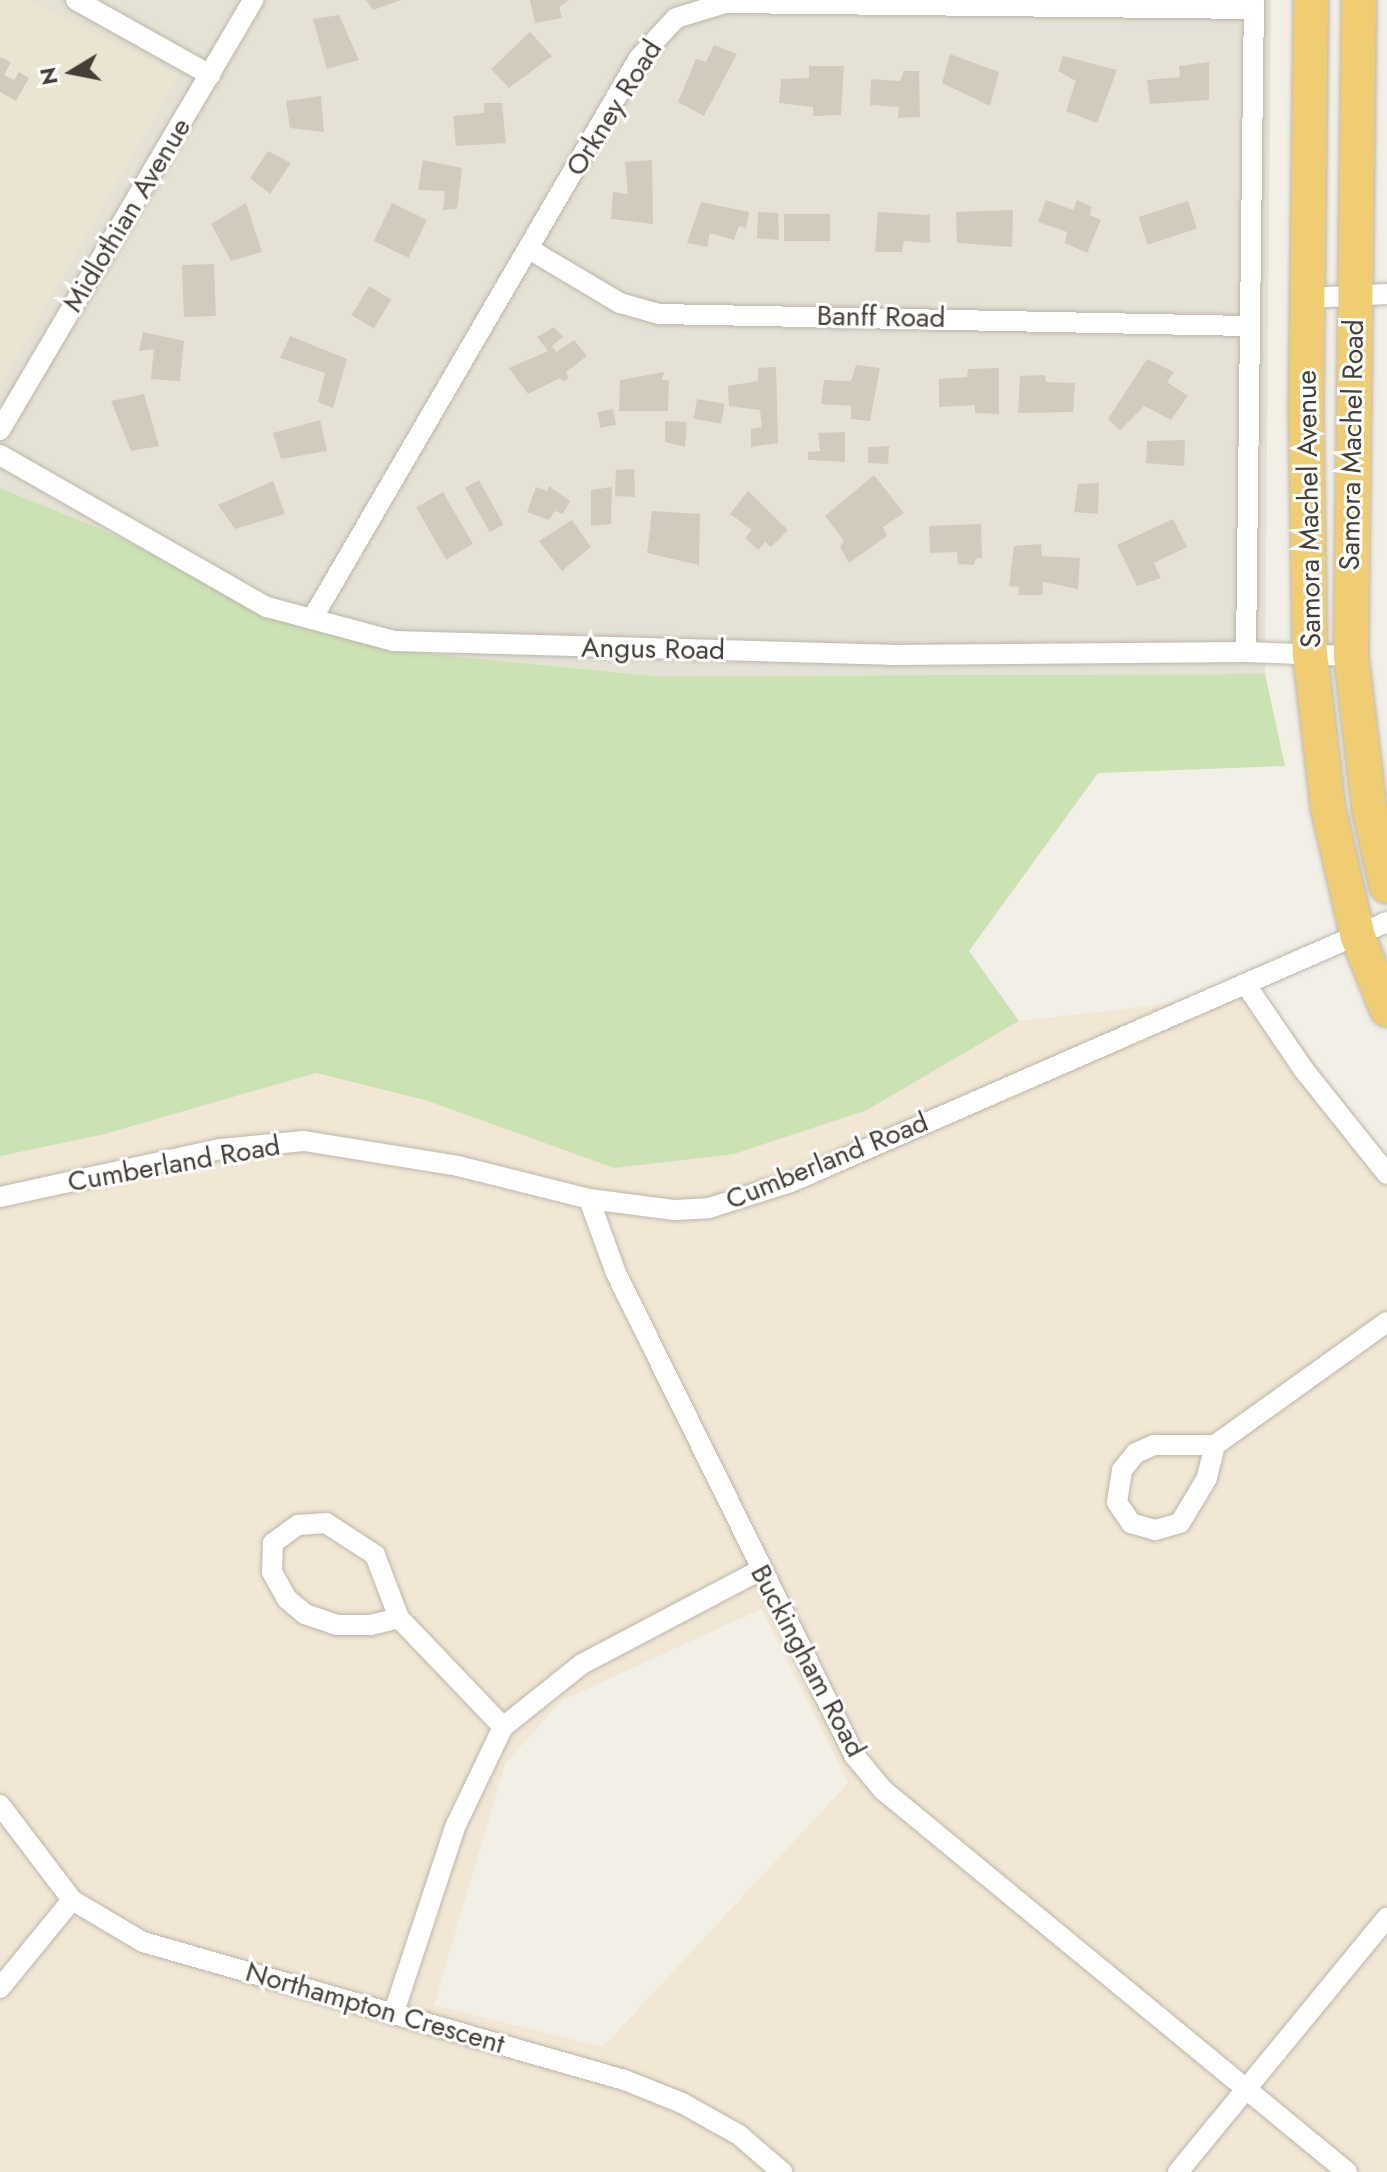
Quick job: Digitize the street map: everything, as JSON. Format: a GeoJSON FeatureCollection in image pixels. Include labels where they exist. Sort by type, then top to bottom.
{"type":"FeatureCollection","features":[{"type":"Feature","properties":{"kind":"highway","name":"Samora Machel Avenue"},"geometry":{"type":"LineString","coordinates":[[1311,0],[1308,298],[1310,654],[1328,808],[1373,930],[1387,1009]]}},
{"type":"Feature","properties":{"kind":"highway","name":"Samora Machel Road"},"geometry":{"type":"LineString","coordinates":[[1359,0],[1372,295],[1348,548],[1351,656],[1361,760],[1387,886]]}},
{"type":"Feature","properties":{"kind":"street"},"geometry":{"type":"LineString","coordinates":[[76,0],[210,75]]}},
{"type":"Feature","properties":{"kind":"street","name":"Midlothian Avenue"},"geometry":{"type":"LineString","coordinates":[[0,430],[253,0]]}},
{"type":"Feature","properties":{"kind":"street","name":"Orkney Road"},"geometry":{"type":"LineString","coordinates":[[312,619],[639,58],[676,18],[725,3],[1254,4]]}},
{"type":"Feature","properties":{"kind":"street","name":"Samora Machel Avenue"},"geometry":{"type":"LineString","coordinates":[[1246,652],[1254,4]]}},
{"type":"Feature","properties":{"kind":"street","name":"Banff Road"},"geometry":{"type":"LineString","coordinates":[[529,249],[620,303],[659,314],[1249,326]]}},
{"type":"Feature","properties":{"kind":"street"},"geometry":{"type":"LineString","coordinates":[[1308,298],[1372,295]]}},
{"type":"Feature","properties":{"kind":"street","name":"Angus Road"},"geometry":{"type":"LineString","coordinates":[[0,455],[267,607],[394,641],[890,655],[1246,652],[1351,656]]}},
{"type":"Feature","properties":{"kind":"street","name":"Cumberland Road"},"geometry":{"type":"LineString","coordinates":[[0,1197],[221,1149],[304,1141],[443,1163],[589,1199],[675,1210],[753,1197],[1120,1034],[1246,985],[1373,930]]}},
{"type":"Feature","properties":{"kind":"street"},"geometry":{"type":"LineString","coordinates":[[1246,985],[1304,1070],[1387,1174]]}},
{"type":"Feature","properties":{"kind":"street","name":"Buckingham Road"},"geometry":{"type":"LineString","coordinates":[[589,1199],[616,1273],[854,1755],[883,1790],[1347,2172]]}},
{"type":"Feature","properties":{"kind":"street"},"geometry":{"type":"LineString","coordinates":[[1215,1445],[1207,1478],[1180,1523],[1155,1530],[1131,1523],[1117,1502],[1122,1470],[1136,1453],[1154,1445],[1215,1445],[1387,1322]]}},
{"type":"Feature","properties":{"kind":"street"},"geometry":{"type":"LineString","coordinates":[[399,1618],[370,1625],[337,1625],[305,1614],[287,1599],[272,1572],[273,1543],[298,1525],[326,1523],[375,1555],[399,1618],[503,1727]]}},
{"type":"Feature","properties":{"kind":"street"},"geometry":{"type":"LineString","coordinates":[[394,2012],[456,1825],[503,1727],[582,1664],[760,1570]]}},
{"type":"Feature","properties":{"kind":"street","name":"Northampton Crescent"},"geometry":{"type":"LineString","coordinates":[[0,1805],[72,1900],[143,1942],[622,2079],[682,2103],[739,2135],[782,2172]]}},
{"type":"Feature","properties":{"kind":"street"},"geometry":{"type":"LineString","coordinates":[[0,1988],[72,1900]]}},
{"type":"Feature","properties":{"kind":"street"},"geometry":{"type":"LineString","coordinates":[[1178,2172],[1387,1918]]}},
{"type":"Feature","properties":{"kind":"shaded area"},"geometry":{"type":"Polygon","coordinates":[[[0,0],[1271,0],[1265,674],[654,676],[403,651],[266,610],[101,529],[0,488],[0,0]]]}},
{"type":"Feature","properties":{"kind":"shaded area"},"geometry":{"type":"Polygon","coordinates":[[[0,0],[28,0],[179,75],[0,386],[0,0]]]}},
{"type":"Feature","properties":{"kind":"shaded area"},"geometry":{"type":"Polygon","coordinates":[[[1262,993],[1387,1157],[1387,2172],[0,2172],[0,1154],[105,1134],[316,1073],[428,1101],[867,1110],[1019,1021],[1262,993]],[[761,1609],[561,1701],[505,1764],[434,2005],[603,2047],[848,1783],[761,1609]]]}},
{"type":"Feature","properties":{"kind":"green space"},"geometry":{"type":"Polygon","coordinates":[[[0,488],[101,529],[266,610],[403,651],[654,676],[1265,674],[1285,766],[1098,773],[969,951],[1019,1021],[867,1110],[734,1154],[614,1168],[428,1101],[316,1073],[105,1134],[0,1156],[0,488]]]}},
{"type":"Feature","properties":{"kind":"building"},"geometry":{"type":"Polygon","coordinates":[[[366,0],[401,0],[373,10],[366,0]]]}},
{"type":"Feature","properties":{"kind":"building"},"geometry":{"type":"Polygon","coordinates":[[[530,0],[569,0],[559,7],[562,18],[535,23],[530,0]]]}},
{"type":"Feature","properties":{"kind":"building"},"geometry":{"type":"Polygon","coordinates":[[[339,15],[359,60],[327,69],[313,19],[339,15]]]}},
{"type":"Feature","properties":{"kind":"building"},"geometry":{"type":"Polygon","coordinates":[[[530,32],[552,56],[509,88],[491,69],[530,32]]]}},
{"type":"Feature","properties":{"kind":"building"},"geometry":{"type":"Polygon","coordinates":[[[714,45],[737,54],[704,116],[678,102],[696,59],[706,62],[714,45]]]}},
{"type":"Feature","properties":{"kind":"building"},"geometry":{"type":"Polygon","coordinates":[[[950,54],[999,72],[990,106],[942,83],[950,54]]]}},
{"type":"Feature","properties":{"kind":"building"},"geometry":{"type":"Polygon","coordinates":[[[1063,56],[1117,70],[1097,123],[1066,111],[1076,81],[1058,71],[1063,56]]]}},
{"type":"Feature","properties":{"kind":"building"},"geometry":{"type":"Polygon","coordinates":[[[0,57],[11,62],[4,75],[14,80],[19,72],[29,78],[16,101],[0,92],[0,57]]]}},
{"type":"Feature","properties":{"kind":"building"},"geometry":{"type":"Polygon","coordinates":[[[1209,62],[1209,100],[1150,104],[1147,80],[1180,77],[1179,66],[1209,62]]]}},
{"type":"Feature","properties":{"kind":"building"},"geometry":{"type":"Polygon","coordinates":[[[809,66],[844,66],[841,115],[813,116],[813,107],[779,103],[781,79],[809,78],[809,66]]]}},
{"type":"Feature","properties":{"kind":"building"},"geometry":{"type":"Polygon","coordinates":[[[904,71],[919,71],[920,117],[898,118],[899,107],[870,105],[871,79],[900,81],[904,71]]]}},
{"type":"Feature","properties":{"kind":"building"},"geometry":{"type":"Polygon","coordinates":[[[321,96],[324,132],[290,128],[286,101],[321,96]]]}},
{"type":"Feature","properties":{"kind":"building"},"geometry":{"type":"Polygon","coordinates":[[[484,103],[502,103],[506,143],[456,146],[453,116],[484,113],[484,103]]]}},
{"type":"Feature","properties":{"kind":"building"},"geometry":{"type":"Polygon","coordinates":[[[268,151],[291,163],[270,194],[250,178],[268,151]]]}},
{"type":"Feature","properties":{"kind":"building"},"geometry":{"type":"Polygon","coordinates":[[[423,160],[462,168],[457,209],[443,210],[445,191],[418,190],[423,160]]]}},
{"type":"Feature","properties":{"kind":"building"},"geometry":{"type":"Polygon","coordinates":[[[652,160],[653,224],[611,219],[613,192],[628,194],[625,162],[652,160]]]}},
{"type":"Feature","properties":{"kind":"building"},"geometry":{"type":"Polygon","coordinates":[[[1046,200],[1073,210],[1077,200],[1092,207],[1090,215],[1101,220],[1087,253],[1065,243],[1067,232],[1038,222],[1046,200]]]}},
{"type":"Feature","properties":{"kind":"building"},"geometry":{"type":"Polygon","coordinates":[[[1188,201],[1197,229],[1148,245],[1139,217],[1188,201]]]}},
{"type":"Feature","properties":{"kind":"building"},"geometry":{"type":"Polygon","coordinates":[[[701,202],[749,212],[746,228],[739,226],[734,240],[710,233],[707,247],[687,243],[701,202]]]}},
{"type":"Feature","properties":{"kind":"building"},"geometry":{"type":"Polygon","coordinates":[[[246,203],[262,252],[231,261],[211,224],[246,203]]]}},
{"type":"Feature","properties":{"kind":"building"},"geometry":{"type":"Polygon","coordinates":[[[392,203],[427,220],[409,258],[374,241],[392,203]]]}},
{"type":"Feature","properties":{"kind":"building"},"geometry":{"type":"Polygon","coordinates":[[[1013,210],[1012,247],[957,243],[956,212],[1013,210]]]}},
{"type":"Feature","properties":{"kind":"building"},"geometry":{"type":"Polygon","coordinates":[[[758,212],[778,213],[779,240],[757,238],[758,212]]]}},
{"type":"Feature","properties":{"kind":"building"},"geometry":{"type":"Polygon","coordinates":[[[878,212],[930,215],[930,243],[904,241],[902,252],[875,252],[878,212]]]}},
{"type":"Feature","properties":{"kind":"building"},"geometry":{"type":"Polygon","coordinates":[[[784,214],[830,214],[830,241],[784,241],[784,214]]]}},
{"type":"Feature","properties":{"kind":"building"},"geometry":{"type":"Polygon","coordinates":[[[214,264],[216,316],[184,317],[182,265],[214,264]]]}},
{"type":"Feature","properties":{"kind":"building"},"geometry":{"type":"Polygon","coordinates":[[[369,286],[391,299],[374,329],[351,315],[369,286]]]}},
{"type":"Feature","properties":{"kind":"building"},"geometry":{"type":"Polygon","coordinates":[[[554,327],[563,337],[552,346],[556,352],[574,340],[587,356],[566,372],[569,378],[563,382],[560,378],[528,394],[509,368],[548,351],[537,337],[554,327]]]}},
{"type":"Feature","properties":{"kind":"building"},"geometry":{"type":"Polygon","coordinates":[[[143,332],[184,341],[180,381],[151,379],[154,349],[139,351],[143,332]]]}},
{"type":"Feature","properties":{"kind":"building"},"geometry":{"type":"Polygon","coordinates":[[[290,336],[347,359],[333,408],[318,402],[325,373],[280,358],[290,336]]]}},
{"type":"Feature","properties":{"kind":"building"},"geometry":{"type":"Polygon","coordinates":[[[1147,359],[1174,372],[1167,382],[1188,396],[1171,420],[1144,406],[1120,430],[1108,419],[1147,359]]]}},
{"type":"Feature","properties":{"kind":"building"},"geometry":{"type":"Polygon","coordinates":[[[856,365],[880,368],[870,421],[851,419],[851,406],[821,404],[824,380],[851,381],[856,365]]]}},
{"type":"Feature","properties":{"kind":"building"},"geometry":{"type":"Polygon","coordinates":[[[776,367],[778,443],[751,447],[751,429],[762,427],[760,410],[729,406],[728,386],[758,381],[758,368],[776,367]]]}},
{"type":"Feature","properties":{"kind":"building"},"geometry":{"type":"Polygon","coordinates":[[[999,368],[999,414],[975,413],[975,405],[939,407],[939,379],[967,377],[968,369],[999,368]]]}},
{"type":"Feature","properties":{"kind":"building"},"geometry":{"type":"Polygon","coordinates":[[[664,372],[662,380],[669,380],[668,411],[619,411],[620,380],[664,372]]]}},
{"type":"Feature","properties":{"kind":"building"},"geometry":{"type":"Polygon","coordinates":[[[1045,375],[1046,382],[1075,383],[1073,412],[1018,413],[1020,376],[1045,375]]]}},
{"type":"Feature","properties":{"kind":"building"},"geometry":{"type":"Polygon","coordinates":[[[144,394],[159,446],[131,451],[111,401],[144,394]]]}},
{"type":"Feature","properties":{"kind":"building"},"geometry":{"type":"Polygon","coordinates":[[[697,399],[725,404],[721,424],[694,419],[697,399]]]}},
{"type":"Feature","properties":{"kind":"building"},"geometry":{"type":"Polygon","coordinates":[[[613,409],[616,425],[600,428],[597,412],[613,409]]]}},
{"type":"Feature","properties":{"kind":"building"},"geometry":{"type":"Polygon","coordinates":[[[320,420],[327,451],[281,459],[273,433],[320,420]]]}},
{"type":"Feature","properties":{"kind":"building"},"geometry":{"type":"Polygon","coordinates":[[[665,421],[687,422],[685,447],[665,442],[665,421]]]}},
{"type":"Feature","properties":{"kind":"building"},"geometry":{"type":"Polygon","coordinates":[[[845,432],[845,462],[808,460],[808,452],[820,451],[818,433],[845,432]]]}},
{"type":"Feature","properties":{"kind":"building"},"geometry":{"type":"Polygon","coordinates":[[[1185,440],[1184,466],[1146,463],[1147,441],[1185,440]]]}},
{"type":"Feature","properties":{"kind":"building"},"geometry":{"type":"Polygon","coordinates":[[[889,446],[888,464],[868,463],[868,447],[889,446]]]}},
{"type":"Feature","properties":{"kind":"building"},"geometry":{"type":"Polygon","coordinates":[[[634,469],[635,497],[615,496],[616,470],[634,469]]]}},
{"type":"Feature","properties":{"kind":"building"},"geometry":{"type":"Polygon","coordinates":[[[874,475],[904,513],[883,527],[887,536],[849,563],[840,547],[844,541],[825,516],[874,475]]]}},
{"type":"Feature","properties":{"kind":"building"},"geometry":{"type":"Polygon","coordinates":[[[479,480],[504,525],[490,532],[465,488],[479,480]]]}},
{"type":"Feature","properties":{"kind":"building"},"geometry":{"type":"Polygon","coordinates":[[[273,481],[285,514],[235,529],[218,505],[273,481]]]}},
{"type":"Feature","properties":{"kind":"building"},"geometry":{"type":"Polygon","coordinates":[[[1099,483],[1098,514],[1074,512],[1078,484],[1099,483]]]}},
{"type":"Feature","properties":{"kind":"building"},"geometry":{"type":"Polygon","coordinates":[[[549,486],[570,501],[563,514],[555,511],[549,520],[527,512],[536,487],[547,491],[549,486]]]}},
{"type":"Feature","properties":{"kind":"building"},"geometry":{"type":"Polygon","coordinates":[[[612,487],[611,524],[591,526],[591,490],[612,487]]]}},
{"type":"Feature","properties":{"kind":"building"},"geometry":{"type":"Polygon","coordinates":[[[748,491],[788,530],[771,547],[765,542],[758,550],[745,538],[752,530],[730,514],[748,491]]]}},
{"type":"Feature","properties":{"kind":"building"},"geometry":{"type":"Polygon","coordinates":[[[443,492],[473,544],[446,559],[416,508],[443,492]]]}},
{"type":"Feature","properties":{"kind":"building"},"geometry":{"type":"Polygon","coordinates":[[[652,511],[700,514],[699,565],[647,553],[652,511]]]}},
{"type":"Feature","properties":{"kind":"building"},"geometry":{"type":"Polygon","coordinates":[[[1173,519],[1187,547],[1154,563],[1161,578],[1137,586],[1117,545],[1173,519]]]}},
{"type":"Feature","properties":{"kind":"building"},"geometry":{"type":"Polygon","coordinates":[[[572,520],[591,547],[562,571],[539,541],[572,520]]]}},
{"type":"Feature","properties":{"kind":"building"},"geometry":{"type":"Polygon","coordinates":[[[981,524],[982,558],[975,559],[974,565],[958,564],[957,552],[930,553],[929,526],[981,524]]]}},
{"type":"Feature","properties":{"kind":"building"},"geometry":{"type":"Polygon","coordinates":[[[1041,544],[1042,556],[1080,558],[1078,589],[1043,582],[1042,595],[1018,595],[1019,587],[1009,586],[1014,546],[1041,544]]]}}]}
